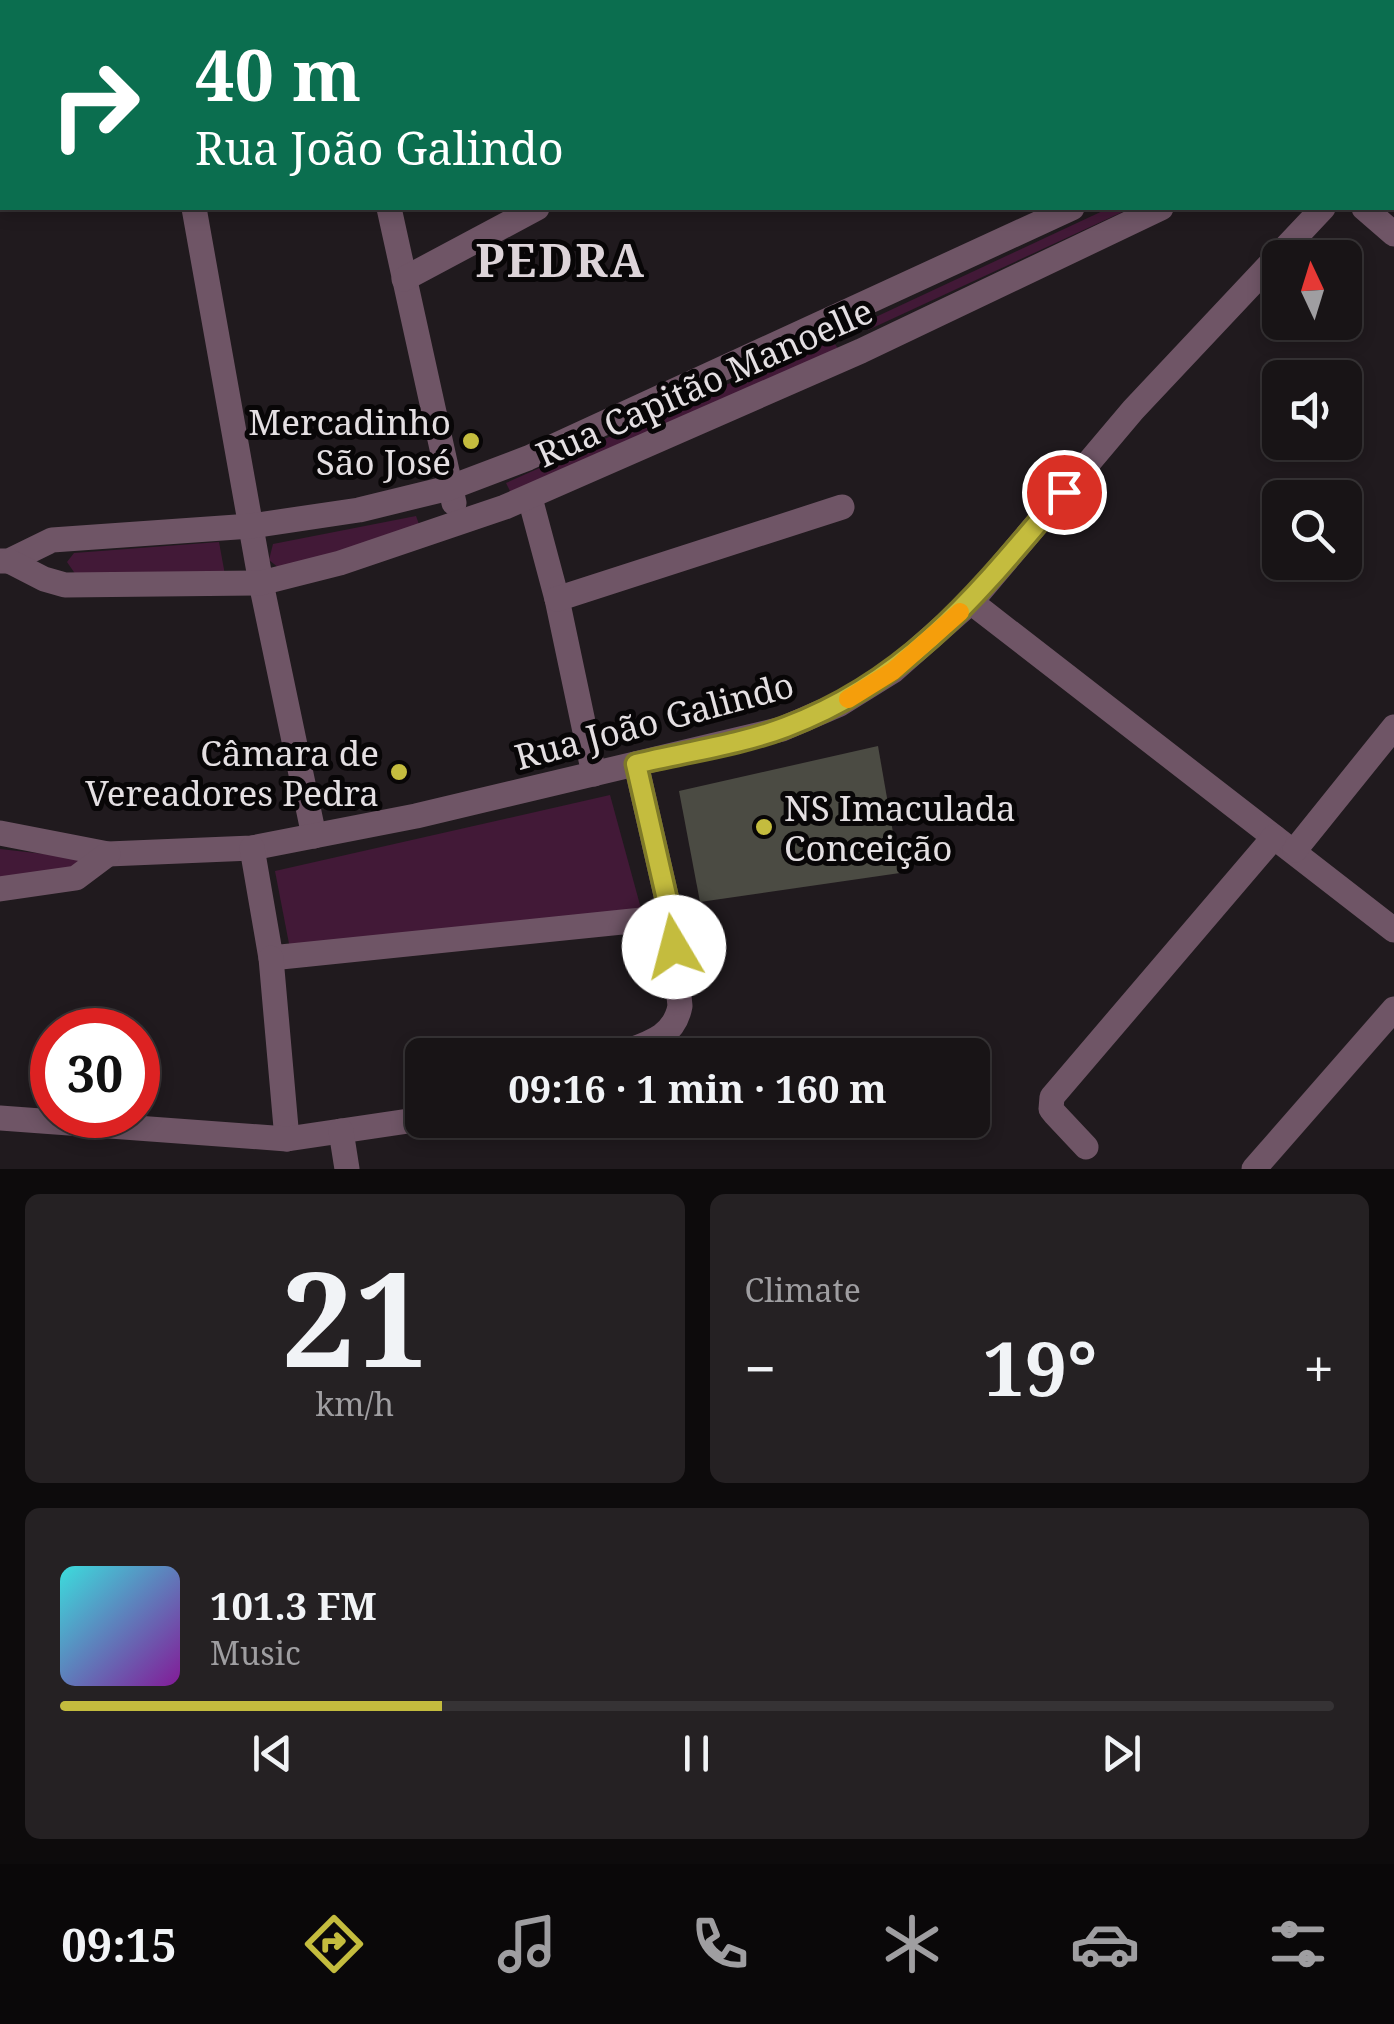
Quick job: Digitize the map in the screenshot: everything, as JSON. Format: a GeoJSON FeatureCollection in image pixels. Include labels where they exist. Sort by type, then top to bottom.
{"type":"FeatureCollection","features":[{"type":"Feature","properties":{"kind":"street"},"geometry":{"type":"LineString","coordinates":[[194,210],[261,582],[314,836]]}},
{"type":"Feature","properties":{"kind":"street"},"geometry":{"type":"LineString","coordinates":[[389,210],[459,522]]}},
{"type":"Feature","properties":{"kind":"street"},"geometry":{"type":"LineString","coordinates":[[404,279],[533,210]]}},
{"type":"Feature","properties":{"kind":"street","name":"Rua Capitão Manoelle"},"geometry":{"type":"LineString","coordinates":[[4,561],[52,540],[251,526],[359,510],[450,488],[528,458],[1068,210]]}},
{"type":"Feature","properties":{"kind":"street","name":"Rua Capitão Manoelle"},"geometry":{"type":"LineString","coordinates":[[4,561],[65,586],[261,582],[340,564],[530,498],[861,350],[1156,210]]}},
{"type":"Feature","properties":{"kind":"street"},"geometry":{"type":"LineString","coordinates":[[1366,210],[1394,234]]}},
{"type":"Feature","properties":{"kind":"street","name":"Rua João Galindo"},"geometry":{"type":"LineString","coordinates":[[0,834],[108,854],[252,848],[782,729],[840,704],[893,671],[971,602],[1132,410],[1318,212]]}},
{"type":"Feature","properties":{"kind":"street"},"geometry":{"type":"LineString","coordinates":[[842,314],[861,350]]}},
{"type":"Feature","properties":{"kind":"street"},"geometry":{"type":"LineString","coordinates":[[530,498],[557,599],[594,774]]}},
{"type":"Feature","properties":{"kind":"street"},"geometry":{"type":"LineString","coordinates":[[557,599],[842,507]]}},
{"type":"Feature","properties":{"kind":"street"},"geometry":{"type":"LineString","coordinates":[[971,602],[1394,930]]}},
{"type":"Feature","properties":{"kind":"street"},"geometry":{"type":"LineString","coordinates":[[1086,1147],[1054,1114],[1052,1097],[1394,728]]}},
{"type":"Feature","properties":{"kind":"street"},"geometry":{"type":"LineString","coordinates":[[636,764],[671,917],[680,1006],[678,1019],[661,1038]]}},
{"type":"Feature","properties":{"kind":"street"},"geometry":{"type":"LineString","coordinates":[[252,848],[271,958],[286,1138]]}},
{"type":"Feature","properties":{"kind":"street"},"geometry":{"type":"LineString","coordinates":[[0,889],[76,878],[108,854]]}},
{"type":"Feature","properties":{"kind":"street"},"geometry":{"type":"LineString","coordinates":[[271,958],[671,917]]}},
{"type":"Feature","properties":{"kind":"street"},"geometry":{"type":"LineString","coordinates":[[1254,1169],[1394,1009]]}},
{"type":"Feature","properties":{"kind":"street"},"geometry":{"type":"LineString","coordinates":[[0,1118],[286,1138],[405,1121]]}},
{"type":"Feature","properties":{"kind":"street"},"geometry":{"type":"LineString","coordinates":[[341,1130],[347,1169]]}},
{"type":"Feature","properties":{"kind":"shaded area"},"geometry":{"type":"Polygon","coordinates":[[[1105,210],[1127,210],[868,330],[865,322],[1105,210]]]}},
{"type":"Feature","properties":{"kind":"shaded area"},"geometry":{"type":"Polygon","coordinates":[[[831,338],[839,350],[513,497],[506,483],[831,338]]]}},
{"type":"Feature","properties":{"kind":"shaded area"},"geometry":{"type":"Polygon","coordinates":[[[416,516],[421,530],[284,572],[269,560],[273,544],[416,516]]]}},
{"type":"Feature","properties":{"kind":"shaded area"},"geometry":{"type":"Polygon","coordinates":[[[219,542],[225,575],[76,575],[67,562],[74,553],[219,542]]]}},
{"type":"Feature","properties":{"kind":"shaded area"},"geometry":{"type":"Polygon","coordinates":[[[610,795],[643,916],[291,954],[275,871],[610,795]]]}},
{"type":"Feature","properties":{"kind":"shaded area"},"geometry":{"type":"Polygon","coordinates":[[[0,849],[89,859],[61,877],[0,885],[0,849]]]}},
{"type":"Feature","properties":{"kind":"building"},"geometry":{"type":"Polygon","coordinates":[[[878,746],[900,873],[700,902],[679,791],[878,746]]]}},
{"type":"Feature","properties":{"kind":"slow traffic"},"geometry":{"type":"LineString","coordinates":[[848,699],[893,671],[960,612]]}},
{"type":"Feature","properties":{"kind":"place","name":"Mercadinho São José"},"geometry":{"type":"Point","coordinates":[471,441]}},
{"type":"Feature","properties":{"kind":"place","name":"Câmara de Vereadores Pedra"},"geometry":{"type":"Point","coordinates":[399,772]}},
{"type":"Feature","properties":{"kind":"place","name":"NS Imaculada Conceição"},"geometry":{"type":"Point","coordinates":[764,827]}},
{"type":"Feature","properties":{"kind":"district","name":"PEDRA"},"geometry":{"type":"Point","coordinates":[561,259]}},
{"type":"Feature","properties":{"kind":"route"},"geometry":{"type":"LineString","coordinates":[[674,947],[671,917],[636,764],[782,729],[840,704],[893,671],[971,602],[1064,492]]}}]}
